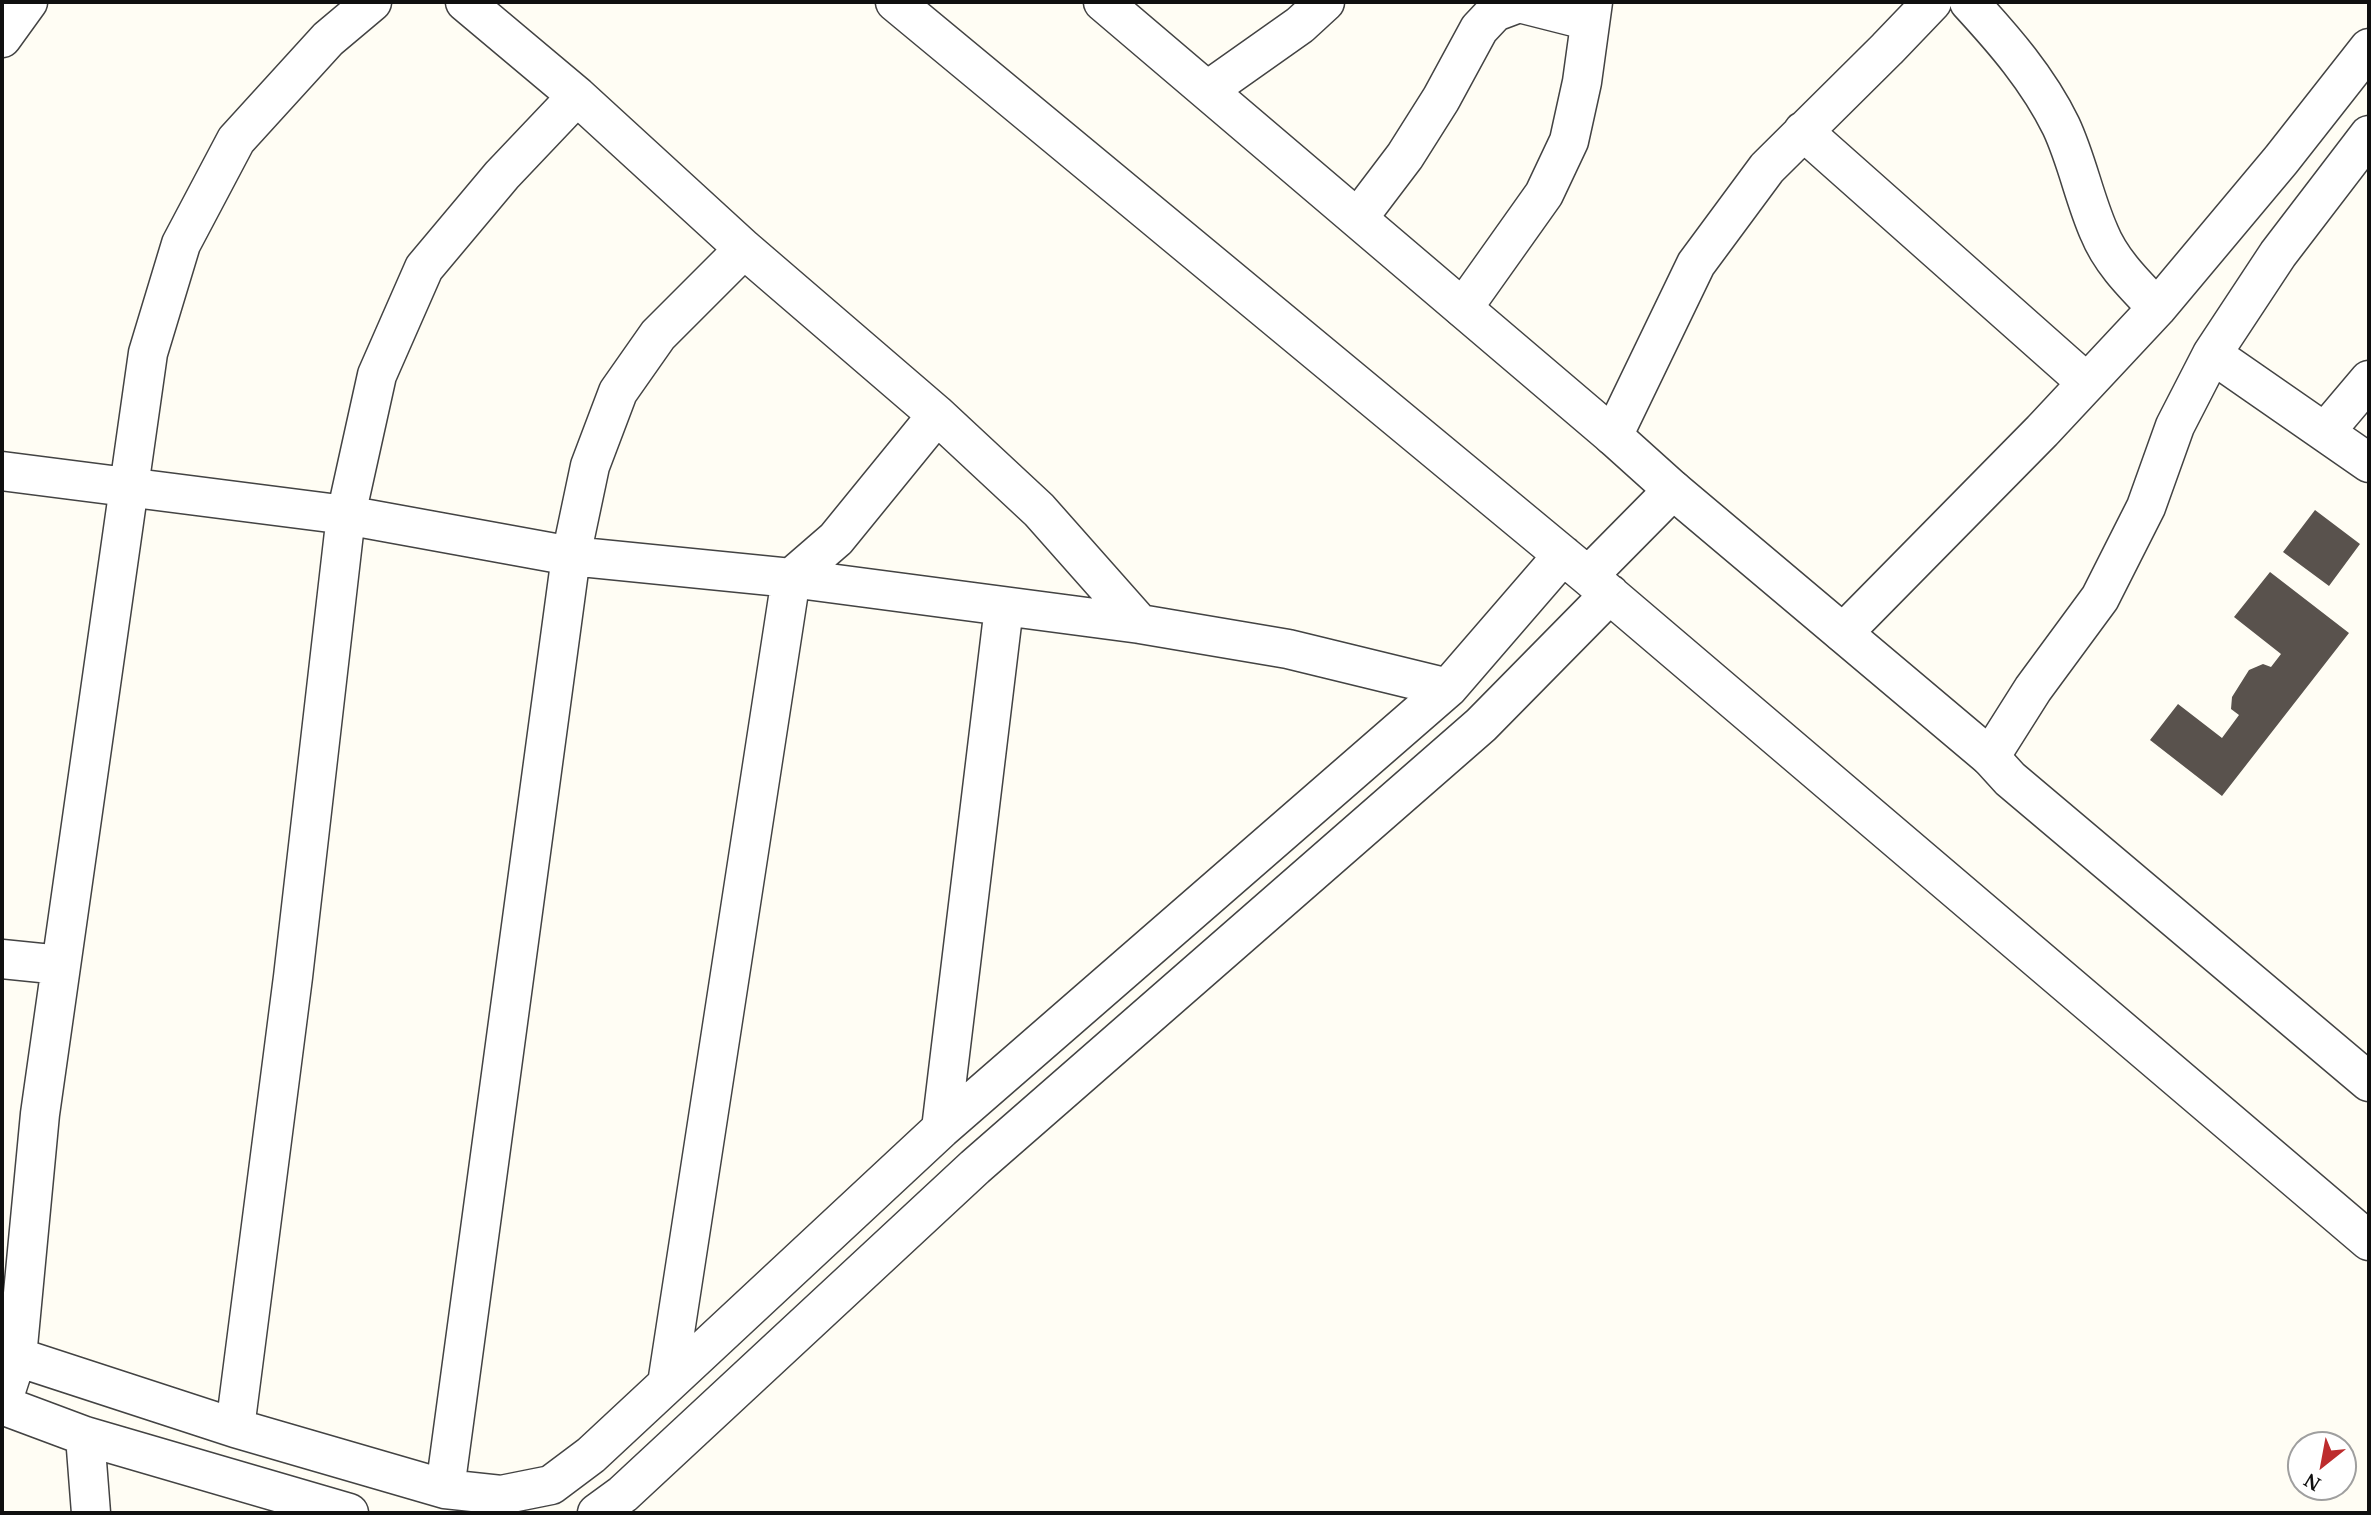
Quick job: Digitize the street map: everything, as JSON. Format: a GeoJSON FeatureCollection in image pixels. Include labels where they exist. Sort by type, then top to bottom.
{"type":"FeatureCollection","features":[{"type":"Feature","properties":{"kind":"street"},"geometry":{"type":"LineString","coordinates":[[2,38],[28,2]]}},
{"type":"Feature","properties":{"kind":"street"},"geometry":{"type":"LineString","coordinates":[[349,1513],[85,1436],[2,1404],[40,1114],[148,354],[181,244],[236,140],[328,39],[372,2]]}},
{"type":"Feature","properties":{"kind":"street"},"geometry":{"type":"LineString","coordinates":[[465,2],[577,96],[744,249],[937,415],[1039,510],[1140,624]]}},
{"type":"Feature","properties":{"kind":"street"},"geometry":{"type":"LineString","coordinates":[[895,2],[1587,575],[2369,1241]]}},
{"type":"Feature","properties":{"kind":"street"},"geometry":{"type":"LineString","coordinates":[[1103,2],[1614,436],[1673,490],[1990,757],[2010,779],[2369,1082]]}},
{"type":"Feature","properties":{"kind":"street"},"geometry":{"type":"LineString","coordinates":[[1208,90],[1300,26],[1325,2]]}},
{"type":"Feature","properties":{"kind":"street"},"geometry":{"type":"LineString","coordinates":[[1614,436],[1696,264],[1767,168],[1932,2]]}},
{"type":"Feature","properties":{"kind":"street"},"geometry":{"type":"LineString","coordinates":[[1969,2],[2033,78],[2061,127],[2099,234],[2121,270],[2157,308]]}},
{"type":"Feature","properties":{"kind":"street"},"geometry":{"type":"LineString","coordinates":[[1358,218],[1405,156],[1441,99],[1479,29],[1495,12],[1519,4],[1591,11],[1582,82],[1569,141],[1544,194],[1463,309]]}},
{"type":"Feature","properties":{"kind":"street"},"geometry":{"type":"LineString","coordinates":[[1843,633],[2157,308],[2281,160],[2369,48]]}},
{"type":"Feature","properties":{"kind":"street"},"geometry":{"type":"LineString","coordinates":[[235,1428],[293,977],[346,515],[377,375],[424,268],[502,174],[577,96]]}},
{"type":"Feature","properties":{"kind":"street"},"geometry":{"type":"LineString","coordinates":[[1803,131],[2087,383]]}},
{"type":"Feature","properties":{"kind":"street"},"geometry":{"type":"LineString","coordinates":[[1990,757],[2033,689],[2100,598],[2146,507],[2175,426],[2212,354],[2278,254],[2369,135]]}},
{"type":"Feature","properties":{"kind":"street"},"geometry":{"type":"LineString","coordinates":[[462,1498],[571,555],[590,466],[618,392],[658,335],[744,249]]}},
{"type":"Feature","properties":{"kind":"street"},"geometry":{"type":"LineString","coordinates":[[2212,354],[2369,463]]}},
{"type":"Feature","properties":{"kind":"street"},"geometry":{"type":"LineString","coordinates":[[2325,432],[2369,380]]}},
{"type":"Feature","properties":{"kind":"street"},"geometry":{"type":"LineString","coordinates":[[667,1384],[791,579],[836,539],[937,415]]}},
{"type":"Feature","properties":{"kind":"street"},"geometry":{"type":"LineString","coordinates":[[2,471],[346,515],[571,555],[791,579],[1140,624],[1288,649],[1448,688]]}},
{"type":"Feature","properties":{"kind":"street"},"geometry":{"type":"LineString","coordinates":[[9,1354],[462,1498],[501,1495],[551,1485],[591,1455],[941,1129],[1448,688],[1587,575],[1673,490]]}},
{"type":"Feature","properties":{"kind":"street"},"geometry":{"type":"LineString","coordinates":[[597,1513],[623,1494],[975,1167],[1481,726],[1587,575]]}},
{"type":"Feature","properties":{"kind":"street"},"geometry":{"type":"LineString","coordinates":[[941,1129],[1004,607]]}},
{"type":"Feature","properties":{"kind":"street"},"geometry":{"type":"LineString","coordinates":[[2,960],[61,965]]}},
{"type":"Feature","properties":{"kind":"street"},"geometry":{"type":"LineString","coordinates":[[85,1436],[91,1513]]}},
{"type":"Feature","properties":{"kind":"building"},"geometry":{"type":"Polygon","coordinates":[[[2315,510],[2360,544],[2329,586],[2283,552],[2315,510]]]}},
{"type":"Feature","properties":{"kind":"building"},"geometry":{"type":"Polygon","coordinates":[[[2270,572],[2349,633],[2222,796],[2150,740],[2178,704],[2222,738],[2239,715],[2231,709],[2232,697],[2249,670],[2263,664],[2271,667],[2281,654],[2234,617],[2270,572]]]}}]}
